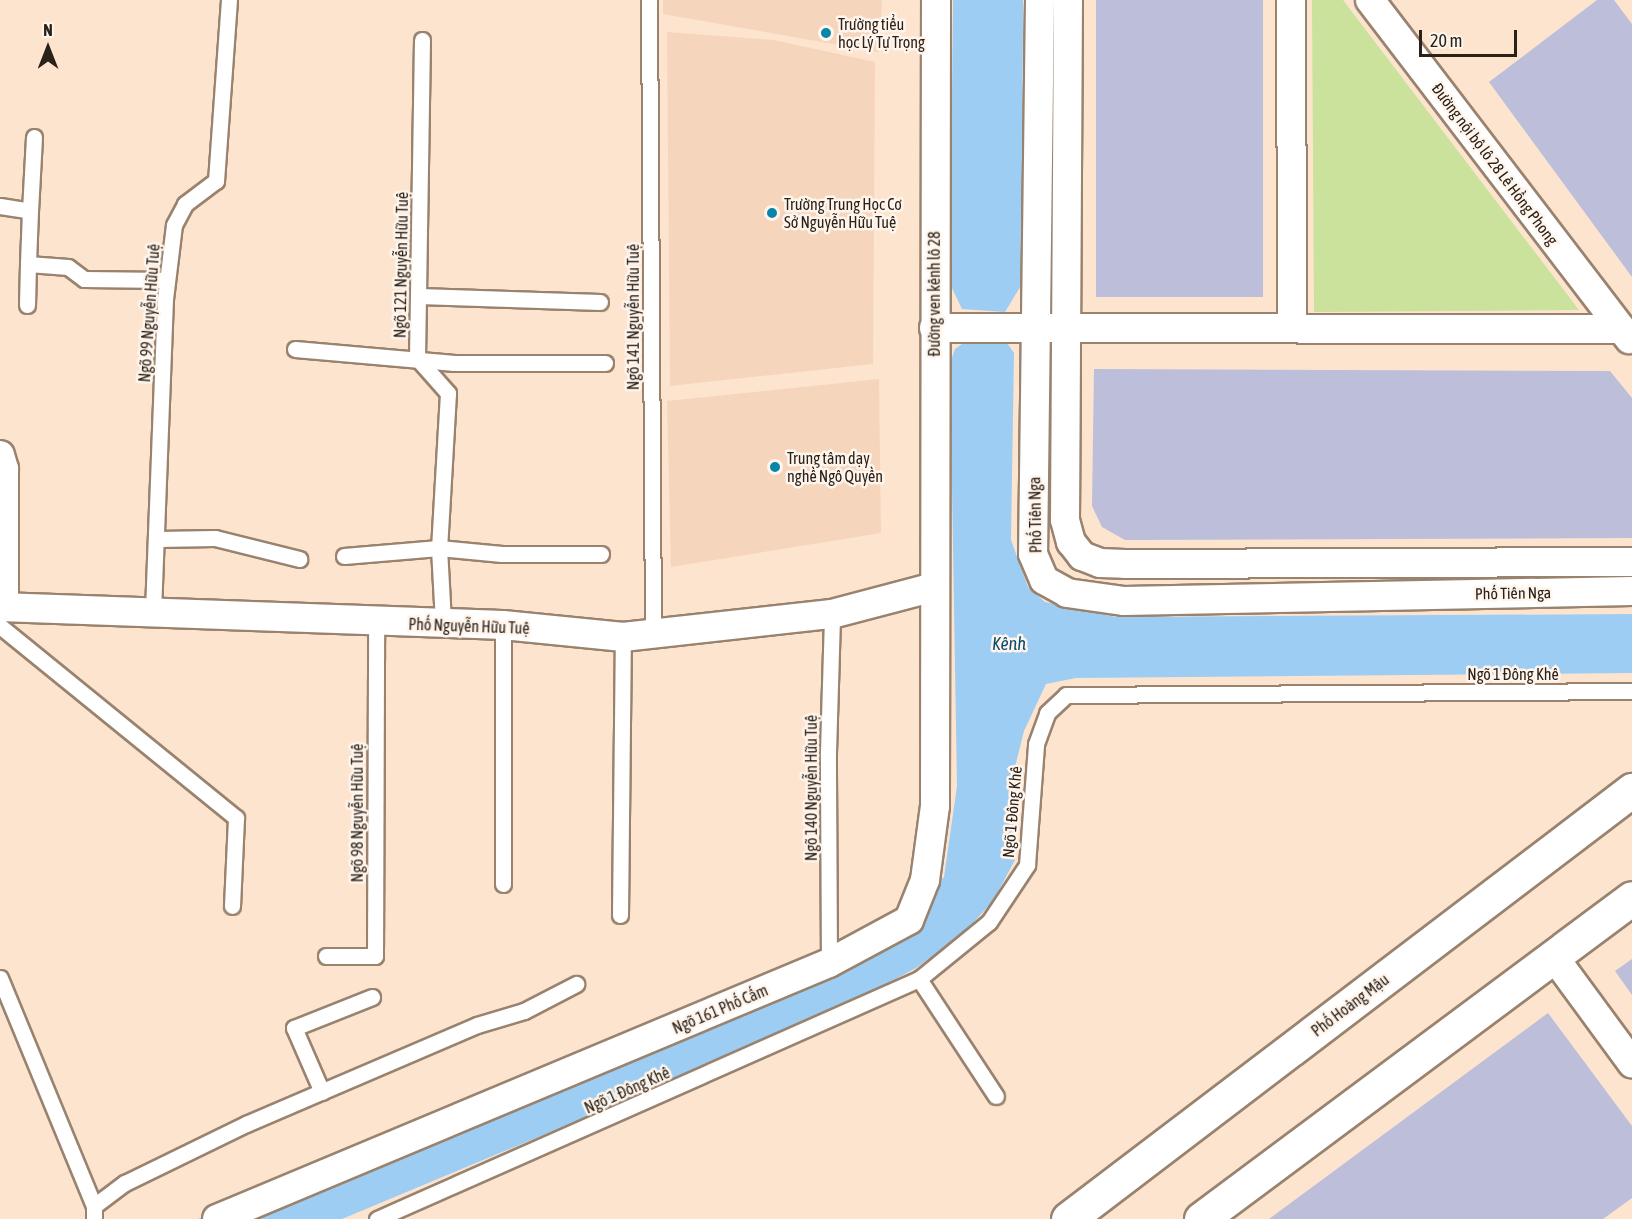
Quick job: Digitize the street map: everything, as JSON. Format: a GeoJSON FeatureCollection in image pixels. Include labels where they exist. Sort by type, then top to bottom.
{"type":"FeatureCollection","features":[{"type":"Feature","properties":{"kind":"street","name":"Đường ven kênh lô 28"},"geometry":{"type":"LineString","coordinates":[[934,587],[936,0]]}},
{"type":"Feature","properties":{"kind":"street","name":"Phố Tiên Nga"},"geometry":{"type":"LineString","coordinates":[[1040,0],[1033,554],[1044,579],[1067,593],[1124,601],[1632,591]]}},
{"type":"Feature","properties":{"kind":"street","name":"Phố Tiên Nga"},"geometry":{"type":"LineString","coordinates":[[1068,0],[1065,520],[1071,542],[1082,556],[1100,563],[1125,564],[1632,562]]}},
{"type":"Feature","properties":{"kind":"street"},"geometry":{"type":"LineString","coordinates":[[1292,0],[1292,328]]}},
{"type":"Feature","properties":{"kind":"street","name":"Đường nội bộ lô 28 Lê Hồng Phong"},"geometry":{"type":"LineString","coordinates":[[1370,0],[1627,336]]}},
{"type":"Feature","properties":{"kind":"street","name":"Đường nội bộ lô 28 Lê Hồng Phong"},"geometry":{"type":"LineString","coordinates":[[934,328],[1292,328],[1627,336]]}},
{"type":"Feature","properties":{"kind":"street"},"geometry":{"type":"LineString","coordinates":[[0,455],[4,469],[1,613]]}},
{"type":"Feature","properties":{"kind":"street","name":"Phố Nguyễn Hữu Tuệ"},"geometry":{"type":"LineString","coordinates":[[1,613],[153,611],[376,623],[503,625],[623,637],[832,614],[934,587]]}},
{"type":"Feature","properties":{"kind":"street","name":"Ngõ 161 Phố Cấm"},"geometry":{"type":"LineString","coordinates":[[217,1219],[325,1177],[829,963],[909,920],[925,880],[935,806],[934,587]]}},
{"type":"Feature","properties":{"kind":"street","name":"Phố Hoàng Mậu"},"geometry":{"type":"LineString","coordinates":[[1068,1219],[1631,794]]}},
{"type":"Feature","properties":{"kind":"street"},"geometry":{"type":"LineString","coordinates":[[1201,1219],[1632,898]]}},
{"type":"Feature","properties":{"kind":"street"},"geometry":{"type":"LineString","coordinates":[[1554,957],[1632,1063]]}},
{"type":"Feature","properties":{"kind":"lane","name":"Ngõ 99 Nguyễn Hữu Tuệ"},"geometry":{"type":"LineString","coordinates":[[153,611],[158,539],[167,280],[174,225],[185,204],[216,181],[229,0]]}},
{"type":"Feature","properties":{"kind":"lane","name":"Ngõ 141 Nguyễn Hữu Tuệ"},"geometry":{"type":"LineString","coordinates":[[649,0],[653,633]]}},
{"type":"Feature","properties":{"kind":"lane","name":"Ngõ 121 Nguyễn Hữu Tuệ"},"geometry":{"type":"LineString","coordinates":[[422,40],[417,358],[448,393],[439,548],[442,623]]}},
{"type":"Feature","properties":{"kind":"lane"},"geometry":{"type":"LineString","coordinates":[[27,305],[34,137]]}},
{"type":"Feature","properties":{"kind":"lane"},"geometry":{"type":"LineString","coordinates":[[0,206],[30,211]]}},
{"type":"Feature","properties":{"kind":"lane"},"geometry":{"type":"LineString","coordinates":[[28,264],[68,267],[84,279],[167,280]]}},
{"type":"Feature","properties":{"kind":"lane"},"geometry":{"type":"LineString","coordinates":[[419,296],[600,302]]}},
{"type":"Feature","properties":{"kind":"lane"},"geometry":{"type":"LineString","coordinates":[[295,349],[454,363],[605,363]]}},
{"type":"Feature","properties":{"kind":"lane"},"geometry":{"type":"LineString","coordinates":[[158,539],[215,538],[299,559]]}},
{"type":"Feature","properties":{"kind":"lane"},"geometry":{"type":"LineString","coordinates":[[344,556],[439,548],[502,554],[601,554]]}},
{"type":"Feature","properties":{"kind":"lane"},"geometry":{"type":"LineString","coordinates":[[1,613],[236,818],[232,906]]}},
{"type":"Feature","properties":{"kind":"lane","name":"Ngõ 140 Nguyễn Hữu Tuệ"},"geometry":{"type":"LineString","coordinates":[[829,963],[828,752],[832,614]]}},
{"type":"Feature","properties":{"kind":"lane","name":"Ngõ 98 Nguyễn Hữu Tuệ"},"geometry":{"type":"LineString","coordinates":[[326,956],[375,956],[376,623]]}},
{"type":"Feature","properties":{"kind":"lane"},"geometry":{"type":"LineString","coordinates":[[503,625],[503,884]]}},
{"type":"Feature","properties":{"kind":"lane"},"geometry":{"type":"LineString","coordinates":[[620,915],[623,637]]}},
{"type":"Feature","properties":{"kind":"lane","name":"Ngõ 1 Đông Khê"},"geometry":{"type":"LineString","coordinates":[[377,1219],[919,979],[989,922],[1026,865],[1036,744],[1047,713],[1066,695],[1632,691]]}},
{"type":"Feature","properties":{"kind":"lane"},"geometry":{"type":"LineString","coordinates":[[0,978],[94,1212],[125,1183],[322,1092],[477,1025],[524,1011],[576,984]]}},
{"type":"Feature","properties":{"kind":"lane"},"geometry":{"type":"LineString","coordinates":[[919,979],[996,1096]]}},
{"type":"Feature","properties":{"kind":"lane"},"geometry":{"type":"LineString","coordinates":[[322,1092],[294,1028],[372,997]]}},
{"type":"Feature","properties":{"kind":"shaded area","name":"Trường tiểu học Lý Tự Trọng"},"geometry":{"type":"Polygon","coordinates":[[[663,0],[882,0],[879,52],[663,14],[663,0]]]}},
{"type":"Feature","properties":{"kind":"shaded area","name":"Trường Trung Học Cơ Sở Nguyễn Hữu Tuệ"},"geometry":{"type":"Polygon","coordinates":[[[667,32],[774,40],[875,62],[873,364],[670,386],[667,32]]]}},
{"type":"Feature","properties":{"kind":"shaded area","name":"Trung tâm dạy nghề Ngô Quyền"},"geometry":{"type":"Polygon","coordinates":[[[879,379],[881,533],[671,567],[667,401],[879,379]]]}},
{"type":"Feature","properties":{"kind":"green space"},"geometry":{"type":"Polygon","coordinates":[[[1312,0],[1343,0],[1579,310],[1314,312],[1312,0]]]}},
{"type":"Feature","properties":{"kind":"water"},"geometry":{"type":"Polygon","coordinates":[[[953,0],[1023,0],[1022,284],[1005,312],[962,309],[950,284],[953,0]]]}},
{"type":"Feature","properties":{"kind":"water","name":"Kênh"},"geometry":{"type":"Polygon","coordinates":[[[969,339],[1005,340],[1014,353],[1011,540],[1028,587],[1045,602],[1116,617],[1632,614],[1632,673],[1076,678],[1046,684],[1024,731],[1013,775],[1015,860],[993,901],[962,935],[916,968],[821,1019],[342,1219],[198,1219],[871,929],[918,904],[944,877],[957,786],[950,364],[955,349],[969,339]]]}},
{"type":"Feature","properties":{"kind":"building"},"geometry":{"type":"Polygon","coordinates":[[[1096,0],[1263,0],[1263,297],[1096,297],[1096,0]]]}},
{"type":"Feature","properties":{"kind":"building"},"geometry":{"type":"Polygon","coordinates":[[[1597,0],[1614,0],[1632,24],[1632,277],[1489,82],[1597,0]]]}},
{"type":"Feature","properties":{"kind":"building"},"geometry":{"type":"Polygon","coordinates":[[[1094,369],[1610,371],[1632,398],[1632,538],[1125,540],[1102,527],[1092,506],[1094,369]]]}},
{"type":"Feature","properties":{"kind":"building"},"geometry":{"type":"Polygon","coordinates":[[[1632,959],[1632,995],[1615,971],[1632,959]]]}},
{"type":"Feature","properties":{"kind":"building"},"geometry":{"type":"Polygon","coordinates":[[[1548,1013],[1632,1126],[1632,1198],[1603,1219],[1269,1219],[1548,1013]]]}},
{"type":"Feature","properties":{"kind":"place","name":"Trường tiểu học Lý Tự Trọng"},"geometry":{"type":"Point","coordinates":[826,33]}},
{"type":"Feature","properties":{"kind":"place","name":"Trường Trung Học Cơ Sở Nguyễn Hữu Tuệ"},"geometry":{"type":"Point","coordinates":[772,213]}},
{"type":"Feature","properties":{"kind":"place","name":"Trung tâm dạy nghề Ngô Quyền"},"geometry":{"type":"Point","coordinates":[775,467]}}]}
